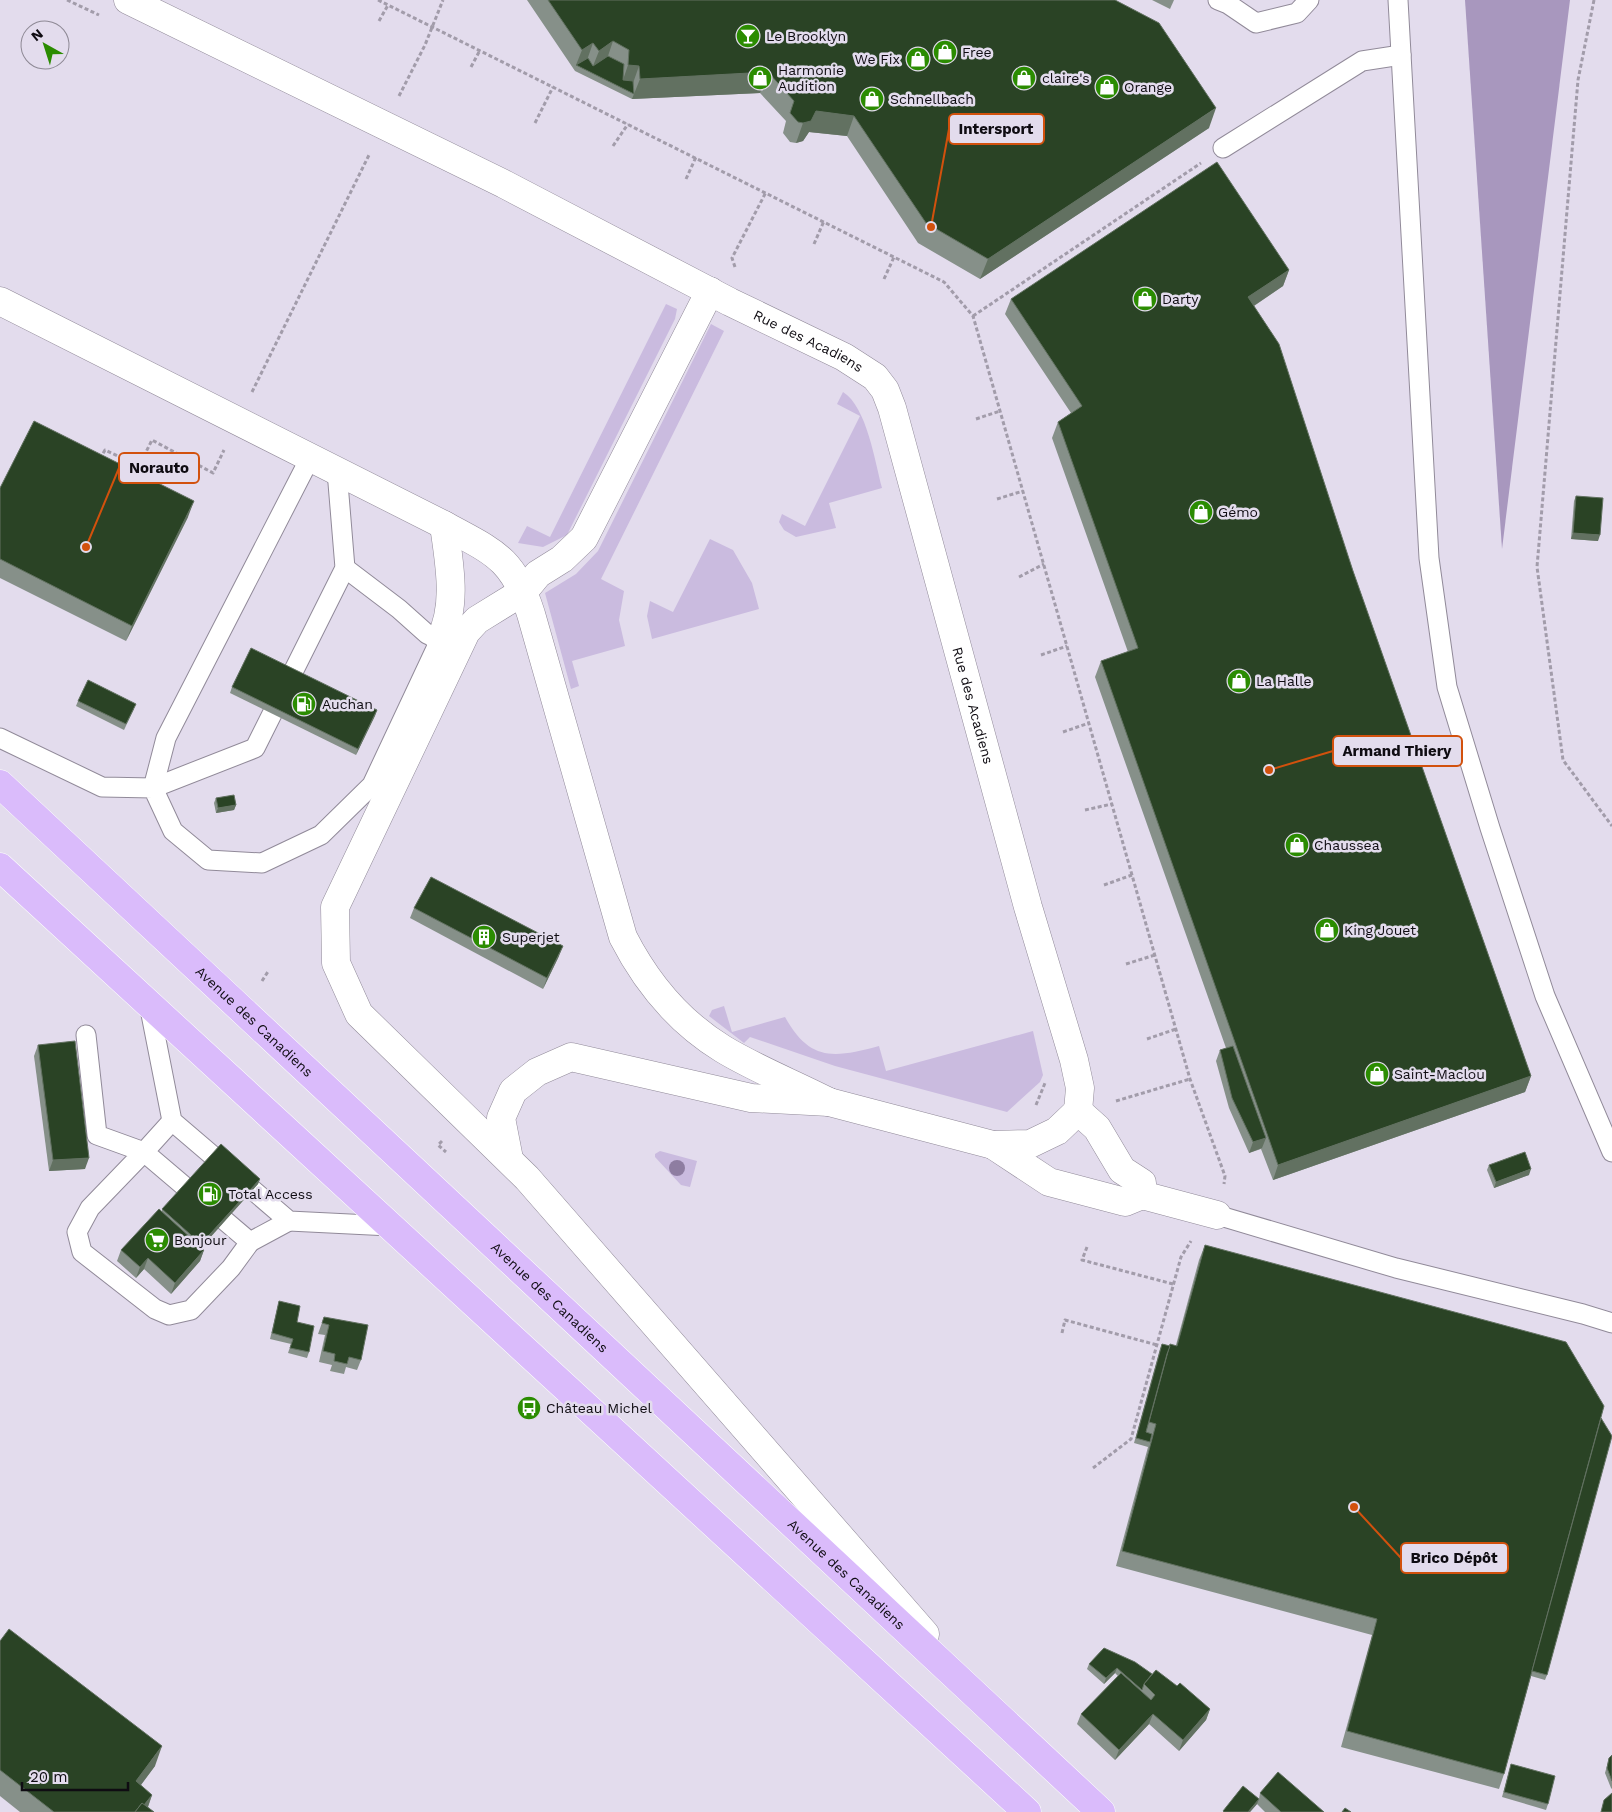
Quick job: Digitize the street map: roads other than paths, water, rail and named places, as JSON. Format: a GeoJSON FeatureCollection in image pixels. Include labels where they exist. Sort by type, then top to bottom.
{"type":"FeatureCollection","features":[{"type":"Feature","properties":{"kind":"main road","name":"Avenue des Canadiens"},"geometry":{"type":"LineString","coordinates":[[0,784],[1101,1812]]}},
{"type":"Feature","properties":{"kind":"main road"},"geometry":{"type":"LineString","coordinates":[[0,866],[1027,1812]]}},
{"type":"Feature","properties":{"kind":"street","name":"Rue des Acadiens"},"geometry":{"type":"LineString","coordinates":[[128,0],[384,125],[774,322],[859,366],[875,377],[885,390],[1028,906],[1074,1060],[1080,1088],[1078,1111]]}},
{"type":"Feature","properties":{"kind":"street"},"geometry":{"type":"LineString","coordinates":[[720,296],[584,538],[562,559],[538,574],[524,591],[477,620],[466,632],[449,644],[335,907],[336,963],[359,1014],[509,1159],[992,1711]]}},
{"type":"Feature","properties":{"kind":"street"},"geometry":{"type":"LineString","coordinates":[[0,301],[444,525],[492,552],[512,570],[524,591],[559,707],[623,937],[637,964],[651,984],[677,1012],[722,1048],[828,1102]]}},
{"type":"Feature","properties":{"kind":"street"},"geometry":{"type":"LineString","coordinates":[[444,525],[452,585],[445,631],[449,644]]}},
{"type":"Feature","properties":{"kind":"street"},"geometry":{"type":"LineString","coordinates":[[509,1159],[501,1118],[513,1090],[537,1072],[571,1057],[751,1098],[828,1102],[993,1145],[1030,1144],[1057,1131],[1078,1111],[1097,1128],[1108,1150],[1122,1170],[1142,1182],[1142,1195]]}},
{"type":"Feature","properties":{"kind":"street"},"geometry":{"type":"LineString","coordinates":[[993,1145],[1049,1182],[1125,1202],[1142,1195],[1220,1203]]}},
{"type":"Feature","properties":{"kind":"lane"},"geometry":{"type":"LineString","coordinates":[[1218,0],[1228,4],[1256,23],[1297,13],[1309,0]]}},
{"type":"Feature","properties":{"kind":"lane"},"geometry":{"type":"LineString","coordinates":[[1398,0],[1429,558],[1447,687],[1490,828],[1545,996],[1612,1152]]}},
{"type":"Feature","properties":{"kind":"lane"},"geometry":{"type":"LineString","coordinates":[[1223,148],[1362,61],[1401,55]]}},
{"type":"Feature","properties":{"kind":"lane"},"geometry":{"type":"LineString","coordinates":[[310,458],[166,738],[153,788],[173,831],[208,860],[262,863],[321,835],[372,786],[449,644],[427,634],[399,609],[345,568]]}},
{"type":"Feature","properties":{"kind":"lane"},"geometry":{"type":"LineString","coordinates":[[0,738],[102,787],[153,788],[256,748],[345,568],[337,470]]}},
{"type":"Feature","properties":{"kind":"lane"},"geometry":{"type":"LineString","coordinates":[[149,1004],[172,1121],[289,1221]]}},
{"type":"Feature","properties":{"kind":"lane"},"geometry":{"type":"LineString","coordinates":[[86,1034],[97,1135],[144,1152],[250,1242]]}},
{"type":"Feature","properties":{"kind":"lane"},"geometry":{"type":"LineString","coordinates":[[172,1121],[90,1208],[77,1232],[82,1252],[155,1309],[169,1315],[192,1310],[231,1268],[250,1242],[289,1221],[390,1226]]}},
{"type":"Feature","properties":{"kind":"lane"},"geometry":{"type":"LineString","coordinates":[[1220,1203],[1396,1268],[1583,1314],[1612,1323]]}},
{"type":"Feature","properties":{"kind":"place","name":"Le Brooklyn"},"geometry":{"type":"Point","coordinates":[748,36]}},
{"type":"Feature","properties":{"kind":"place","name":"Free"},"geometry":{"type":"Point","coordinates":[945,52]}},
{"type":"Feature","properties":{"kind":"place","name":"We Fix"},"geometry":{"type":"Point","coordinates":[918,59]}},
{"type":"Feature","properties":{"kind":"place","name":"Harmonie Audition"},"geometry":{"type":"Point","coordinates":[760,78]}},
{"type":"Feature","properties":{"kind":"place","name":"claire's"},"geometry":{"type":"Point","coordinates":[1024,78]}},
{"type":"Feature","properties":{"kind":"place","name":"Orange"},"geometry":{"type":"Point","coordinates":[1107,87]}},
{"type":"Feature","properties":{"kind":"place","name":"Schnellbach"},"geometry":{"type":"Point","coordinates":[872,99]}},
{"type":"Feature","properties":{"kind":"place","name":"Intersport"},"geometry":{"type":"Point","coordinates":[931,227]}},
{"type":"Feature","properties":{"kind":"place","name":"Darty"},"geometry":{"type":"Point","coordinates":[1145,299]}},
{"type":"Feature","properties":{"kind":"place","name":"Gémo"},"geometry":{"type":"Point","coordinates":[1201,512]}},
{"type":"Feature","properties":{"kind":"place","name":"Norauto"},"geometry":{"type":"Point","coordinates":[86,547]}},
{"type":"Feature","properties":{"kind":"place","name":"La Halle"},"geometry":{"type":"Point","coordinates":[1239,681]}},
{"type":"Feature","properties":{"kind":"place","name":"Auchan"},"geometry":{"type":"Point","coordinates":[304,704]}},
{"type":"Feature","properties":{"kind":"place","name":"Armand Thiery"},"geometry":{"type":"Point","coordinates":[1269,770]}},
{"type":"Feature","properties":{"kind":"place","name":"Chaussea"},"geometry":{"type":"Point","coordinates":[1297,845]}},
{"type":"Feature","properties":{"kind":"place","name":"King Jouet"},"geometry":{"type":"Point","coordinates":[1327,930]}},
{"type":"Feature","properties":{"kind":"place","name":"Superjet"},"geometry":{"type":"Point","coordinates":[484,937]}},
{"type":"Feature","properties":{"kind":"place","name":"Saint-Maclou"},"geometry":{"type":"Point","coordinates":[1377,1074]}},
{"type":"Feature","properties":{"kind":"place","name":"Total Access"},"geometry":{"type":"Point","coordinates":[210,1194]}},
{"type":"Feature","properties":{"kind":"place","name":"Bonjour"},"geometry":{"type":"Point","coordinates":[157,1240]}},
{"type":"Feature","properties":{"kind":"place","name":"Château Michel"},"geometry":{"type":"Point","coordinates":[529,1408]}},
{"type":"Feature","properties":{"kind":"place","name":"Brico Dépôt"},"geometry":{"type":"Point","coordinates":[1354,1507]}}]}
